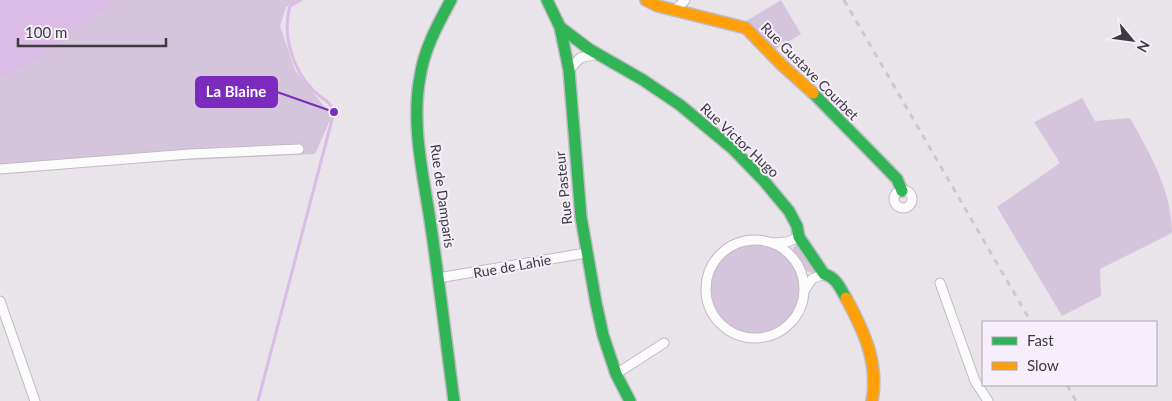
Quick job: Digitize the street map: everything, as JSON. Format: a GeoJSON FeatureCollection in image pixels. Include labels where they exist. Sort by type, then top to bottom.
{"type":"FeatureCollection","features":[{"type":"Feature","properties":{"kind":"street","name":"Rue de Damparis"},"geometry":{"type":"LineString","coordinates":[[451,0],[428,48],[420,73],[418,88],[419,127],[454,401]]}},
{"type":"Feature","properties":{"kind":"street","name":"Rue Pasteur"},"geometry":{"type":"LineString","coordinates":[[547,0],[560,27],[568,70],[577,181],[586,253],[603,335],[616,374],[630,401]]}},
{"type":"Feature","properties":{"kind":"street","name":"Rue Gustave Courbet"},"geometry":{"type":"LineString","coordinates":[[646,0],[658,6],[746,28],[812,92],[896,179],[902,190]]}},
{"type":"Feature","properties":{"kind":"street"},"geometry":{"type":"LineString","coordinates":[[675,10],[685,0]]}},
{"type":"Feature","properties":{"kind":"street","name":"Rue Victor Hugo"},"geometry":{"type":"LineString","coordinates":[[560,27],[597,54],[670,98],[723,140],[769,187],[793,217],[799,229],[799,237],[824,274],[834,279],[849,304],[869,350],[874,369],[872,401]]}},
{"type":"Feature","properties":{"kind":"street"},"geometry":{"type":"LineString","coordinates":[[568,70],[580,58],[597,54]]}},
{"type":"Feature","properties":{"kind":"street"},"geometry":{"type":"LineString","coordinates":[[0,169],[189,154],[299,148]]}},
{"type":"Feature","properties":{"kind":"street"},"geometry":{"type":"LineString","coordinates":[[799,237],[787,242],[772,243],[754,240],[742,242],[726,250],[711,269],[707,286],[709,304],[714,315],[723,326],[742,336],[756,338],[770,335],[783,329],[792,320],[799,310],[804,292],[812,279],[824,274]]}},
{"type":"Feature","properties":{"kind":"street"},"geometry":{"type":"LineString","coordinates":[[772,243],[789,254],[797,264],[804,292]]}},
{"type":"Feature","properties":{"kind":"street","name":"Rue de Lahie"},"geometry":{"type":"LineString","coordinates":[[438,278],[586,253]]}},
{"type":"Feature","properties":{"kind":"street"},"geometry":{"type":"LineString","coordinates":[[940,283],[975,381],[988,401]]}},
{"type":"Feature","properties":{"kind":"street"},"geometry":{"type":"LineString","coordinates":[[0,301],[35,401]]}},
{"type":"Feature","properties":{"kind":"street"},"geometry":{"type":"LineString","coordinates":[[616,374],[664,344]]}},
{"type":"Feature","properties":{"kind":"shaded area"},"geometry":{"type":"Polygon","coordinates":[[[0,0],[299,0],[286,7],[280,26],[295,70],[332,116],[315,154],[0,169],[0,0]]]}},
{"type":"Feature","properties":{"kind":"shaded area"},"geometry":{"type":"Polygon","coordinates":[[[0,0],[116,0],[26,67],[0,76],[0,0]]]}},
{"type":"Feature","properties":{"kind":"shaded area"},"geometry":{"type":"Polygon","coordinates":[[[781,0],[801,34],[774,50],[746,21],[781,0]]]}},
{"type":"Feature","properties":{"kind":"shaded area"},"geometry":{"type":"Polygon","coordinates":[[[1082,98],[1095,121],[1130,118],[1152,159],[1164,188],[1171,217],[1172,233],[1100,269],[1101,296],[1062,316],[997,207],[1060,163],[1034,122],[1082,98]]]}},
{"type":"Feature","properties":{"kind":"shaded area"},"geometry":{"type":"Polygon","coordinates":[[[755,244],[772,248],[787,257],[796,272],[800,289],[796,306],[787,321],[772,330],[755,334],[738,330],[723,321],[714,306],[710,289],[714,272],[723,257],[738,248],[755,244]]]}},
{"type":"Feature","properties":{"kind":"shaded area"},"geometry":{"type":"Polygon","coordinates":[[[797,244],[800,245],[815,270],[813,273],[803,268],[797,260],[793,248],[797,244]]]}},
{"type":"Feature","properties":{"kind":"waterway"},"geometry":{"type":"LineString","coordinates":[[258,401],[334,112],[330,105],[306,82],[294,62],[288,39],[288,17],[290,6],[301,0]]}},
{"type":"Feature","properties":{"kind":"railway"},"geometry":{"type":"LineString","coordinates":[[844,0],[1030,321]]}},
{"type":"Feature","properties":{"kind":"railway"},"geometry":{"type":"LineString","coordinates":[[1068,386],[1076,401]]}},
{"type":"Feature","properties":{"kind":"traffic: fast"},"geometry":{"type":"LineString","coordinates":[[451,0],[432,37],[422,67],[418,95],[417,131],[454,401]]}},
{"type":"Feature","properties":{"kind":"traffic: fast"},"geometry":{"type":"LineString","coordinates":[[547,0],[560,27],[569,70],[581,217],[596,303],[603,335],[616,374],[630,401]]}},
{"type":"Feature","properties":{"kind":"traffic: fast"},"geometry":{"type":"LineString","coordinates":[[560,27],[589,49],[643,80],[680,105],[732,148],[764,181],[789,211],[797,226],[799,237],[824,274],[835,280],[846,298]]}},
{"type":"Feature","properties":{"kind":"traffic: fast"},"geometry":{"type":"LineString","coordinates":[[813,93],[897,179],[902,191]]}},
{"type":"Feature","properties":{"kind":"traffic: slow"},"geometry":{"type":"LineString","coordinates":[[646,0],[658,6],[746,28],[813,93]]}},
{"type":"Feature","properties":{"kind":"traffic: slow"},"geometry":{"type":"LineString","coordinates":[[846,298],[859,323],[872,360],[874,387],[872,401]]}},
{"type":"Feature","properties":{"kind":"place","name":"La Blaine"},"geometry":{"type":"Point","coordinates":[334,112]}}]}
